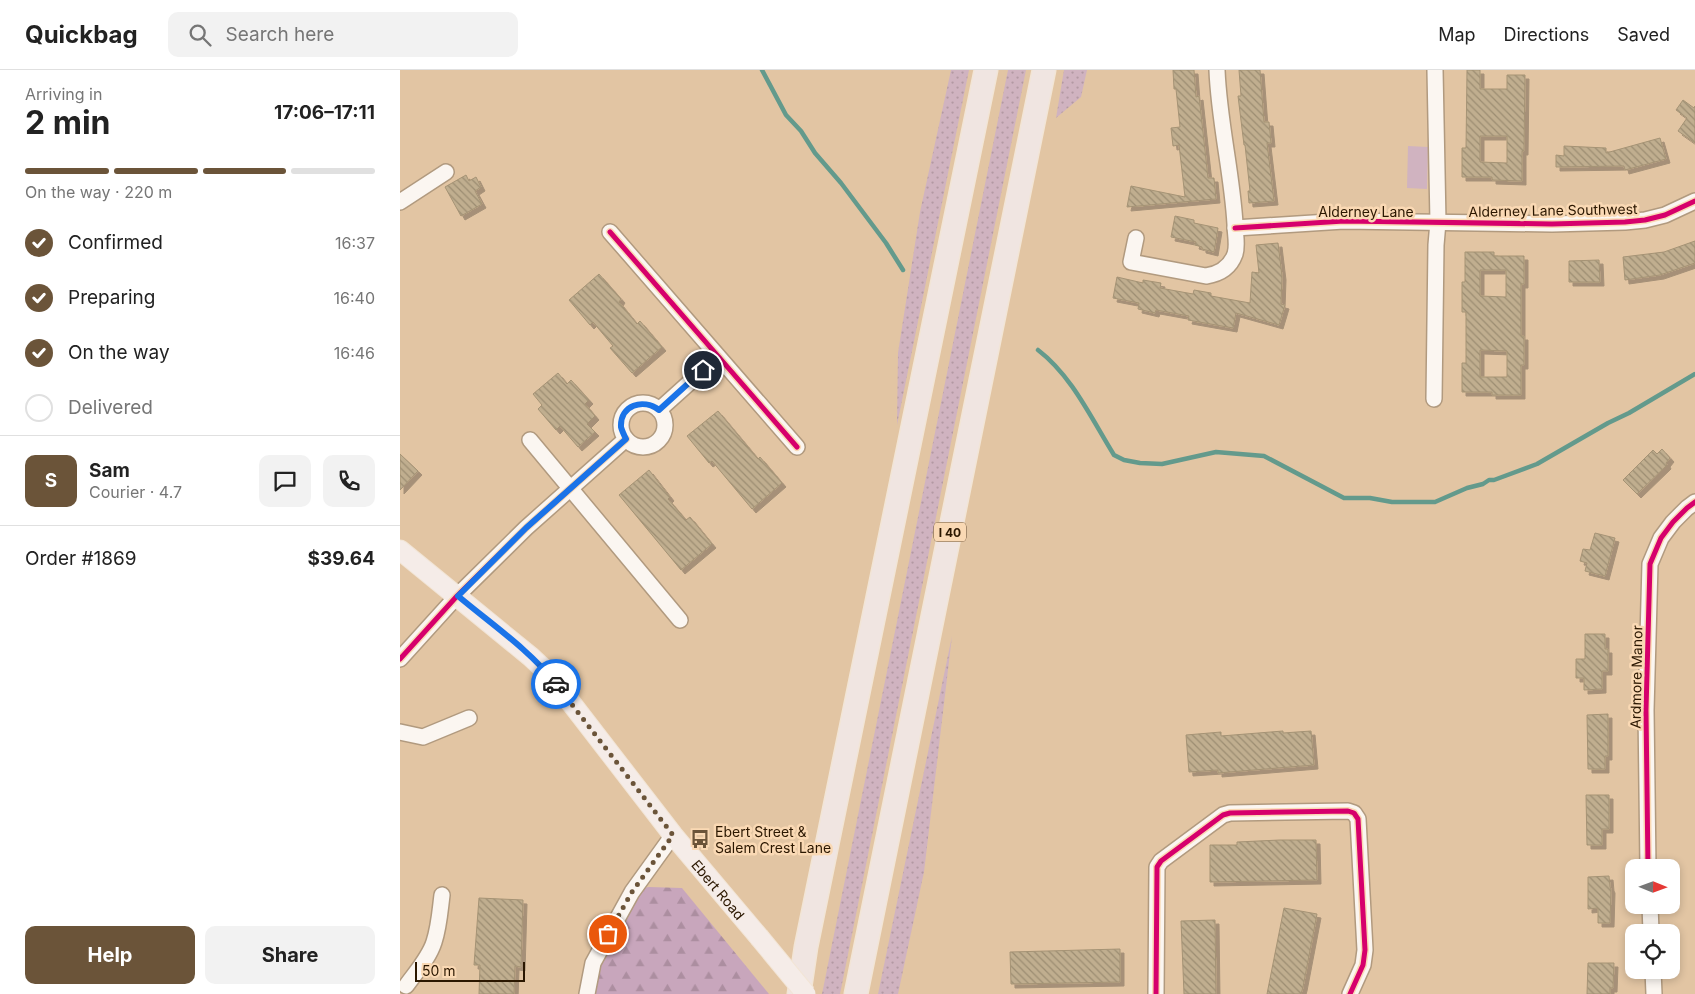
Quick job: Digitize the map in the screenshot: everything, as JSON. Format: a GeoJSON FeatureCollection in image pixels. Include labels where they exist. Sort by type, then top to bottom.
{"type":"FeatureCollection","features":[{"type":"Feature","properties":{"kind":"highway"},"geometry":{"type":"LineString","coordinates":[[799,994],[806,947],[986,70]]}},
{"type":"Feature","properties":{"kind":"highway","name":"I 40"},"geometry":{"type":"LineString","coordinates":[[856,994],[1044,70]]}},
{"type":"Feature","properties":{"kind":"main road","name":"Ebert Road"},"geometry":{"type":"LineString","coordinates":[[400,550],[458,596],[548,673],[673,835],[806,994]]}},
{"type":"Feature","properties":{"kind":"street"},"geometry":{"type":"LineString","coordinates":[[1136,238],[1131,262],[1206,276],[1216,274],[1225,269],[1232,261],[1236,246],[1234,207],[1220,108],[1217,70]]}},
{"type":"Feature","properties":{"kind":"street"},"geometry":{"type":"LineString","coordinates":[[1434,398],[1438,222],[1435,70]]}},
{"type":"Feature","properties":{"kind":"street"},"geometry":{"type":"LineString","coordinates":[[400,202],[446,172]]}},
{"type":"Feature","properties":{"kind":"street","name":"Alderney Lane Southwest"},"geometry":{"type":"LineString","coordinates":[[1438,222],[1552,224],[1625,222],[1665,215],[1695,201]]}},
{"type":"Feature","properties":{"kind":"street","name":"Alderney Lane"},"geometry":{"type":"LineString","coordinates":[[1235,228],[1344,221],[1438,222]]}},
{"type":"Feature","properties":{"kind":"street"},"geometry":{"type":"LineString","coordinates":[[610,232],[797,447]]}},
{"type":"Feature","properties":{"kind":"street"},"geometry":{"type":"LineString","coordinates":[[659,410],[718,357]]}},
{"type":"Feature","properties":{"kind":"street"},"geometry":{"type":"LineString","coordinates":[[641,403],[652,405],[661,412],[666,423],[664,434],[657,443],[646,448],[635,446],[626,439],[621,428],[623,417],[630,408],[641,403]]}},
{"type":"Feature","properties":{"kind":"street"},"geometry":{"type":"LineString","coordinates":[[400,658],[458,596],[526,528],[626,439]]}},
{"type":"Feature","properties":{"kind":"street"},"geometry":{"type":"LineString","coordinates":[[530,440],[680,620]]}},
{"type":"Feature","properties":{"kind":"street","name":"Ardmore Manor"},"geometry":{"type":"LineString","coordinates":[[1648,859],[1646,710],[1650,564],[1654,551],[1665,533],[1687,508],[1695,502]]}},
{"type":"Feature","properties":{"kind":"street"},"geometry":{"type":"LineString","coordinates":[[400,732],[423,736],[470,718]]}},
{"type":"Feature","properties":{"kind":"street"},"geometry":{"type":"LineString","coordinates":[[1156,994],[1157,868],[1161,861],[1223,814],[1348,811],[1354,813],[1358,819],[1366,950],[1363,965],[1350,994]]}},
{"type":"Feature","properties":{"kind":"street"},"geometry":{"type":"LineString","coordinates":[[587,994],[593,962],[632,892],[673,835]]}},
{"type":"Feature","properties":{"kind":"street"},"geometry":{"type":"LineString","coordinates":[[408,987],[434,944],[442,895]]}},
{"type":"Feature","properties":{"kind":"street"},"geometry":{"type":"LineString","coordinates":[[1653,979],[1654,994]]}},
{"type":"Feature","properties":{"kind":"shaded area"},"geometry":{"type":"Polygon","coordinates":[[[951,70],[969,70],[897,425],[898,353],[920,212],[951,70]]]}},
{"type":"Feature","properties":{"kind":"shaded area"},"geometry":{"type":"Polygon","coordinates":[[[1008,70],[1026,70],[840,994],[822,994],[1008,70]]]}},
{"type":"Feature","properties":{"kind":"shaded area"},"geometry":{"type":"Polygon","coordinates":[[[1064,70],[1087,70],[1081,97],[1056,118],[1064,70]]]}},
{"type":"Feature","properties":{"kind":"shaded area"},"geometry":{"type":"Polygon","coordinates":[[[1408,146],[1428,147],[1427,189],[1407,188],[1408,146]]]}},
{"type":"Feature","properties":{"kind":"shaded area"},"geometry":{"type":"Polygon","coordinates":[[[952,636],[924,872],[898,994],[878,994],[952,636]]]}},
{"type":"Feature","properties":{"kind":"green space"},"geometry":{"type":"Polygon","coordinates":[[[649,887],[682,888],[769,994],[592,994],[602,933],[624,891],[649,887]]]}},
{"type":"Feature","properties":{"kind":"building"},"geometry":{"type":"Polygon","coordinates":[[[1173,70],[1194,70],[1196,97],[1199,96],[1208,178],[1214,178],[1216,199],[1127,207],[1131,186],[1185,197],[1179,145],[1173,146],[1171,128],[1180,127],[1173,70]]]}},
{"type":"Feature","properties":{"kind":"building"},"geometry":{"type":"Polygon","coordinates":[[[1239,70],[1260,70],[1264,122],[1269,122],[1271,143],[1267,143],[1274,201],[1249,203],[1248,191],[1250,191],[1238,96],[1241,96],[1239,70]]]}},
{"type":"Feature","properties":{"kind":"building"},"geometry":{"type":"Polygon","coordinates":[[[1467,70],[1480,70],[1480,89],[1507,89],[1507,75],[1525,75],[1522,181],[1492,180],[1492,177],[1462,177],[1462,148],[1466,148],[1467,70]],[[1480,136],[1480,162],[1507,163],[1507,136],[1480,136]]]}},
{"type":"Feature","properties":{"kind":"building"},"geometry":{"type":"Polygon","coordinates":[[[1683,100],[1694,108],[1695,106],[1695,143],[1678,131],[1687,118],[1676,110],[1683,100]]]}},
{"type":"Feature","properties":{"kind":"building"},"geometry":{"type":"Polygon","coordinates":[[[1660,138],[1666,159],[1625,170],[1624,166],[1556,167],[1556,155],[1564,156],[1564,146],[1606,148],[1606,153],[1660,138]]]}},
{"type":"Feature","properties":{"kind":"building"},"geometry":{"type":"Polygon","coordinates":[[[466,175],[469,181],[476,177],[481,187],[475,191],[482,204],[461,216],[445,187],[466,175]]]}},
{"type":"Feature","properties":{"kind":"building"},"geometry":{"type":"Polygon","coordinates":[[[1175,216],[1194,220],[1194,223],[1218,228],[1214,252],[1202,249],[1202,247],[1195,245],[1196,242],[1171,237],[1175,216]]]}},
{"type":"Feature","properties":{"kind":"building"},"geometry":{"type":"Polygon","coordinates":[[[1695,241],[1695,263],[1660,275],[1625,280],[1623,257],[1664,252],[1695,241]]]}},
{"type":"Feature","properties":{"kind":"building"},"geometry":{"type":"Polygon","coordinates":[[[1278,243],[1282,276],[1281,304],[1285,305],[1279,325],[1236,313],[1233,328],[1188,320],[1189,316],[1156,310],[1155,313],[1138,309],[1139,303],[1113,298],[1117,277],[1143,283],[1143,280],[1161,283],[1160,288],[1193,294],[1194,290],[1211,293],[1211,296],[1250,303],[1252,272],[1259,273],[1256,245],[1278,243]]]}},
{"type":"Feature","properties":{"kind":"building"},"geometry":{"type":"Polygon","coordinates":[[[1465,252],[1494,252],[1494,256],[1524,256],[1524,284],[1521,284],[1521,336],[1524,336],[1524,365],[1521,365],[1521,395],[1492,395],[1492,392],[1462,392],[1462,363],[1466,363],[1466,312],[1462,312],[1462,282],[1465,282],[1465,252]],[[1480,270],[1480,296],[1506,297],[1506,270],[1480,270]],[[1480,350],[1480,377],[1507,377],[1507,351],[1480,350]]]}},
{"type":"Feature","properties":{"kind":"building"},"geometry":{"type":"Polygon","coordinates":[[[1599,260],[1600,282],[1569,282],[1569,261],[1599,260]]]}},
{"type":"Feature","properties":{"kind":"building"},"geometry":{"type":"Polygon","coordinates":[[[599,274],[621,299],[619,302],[637,324],[640,321],[662,347],[632,373],[610,348],[613,346],[593,322],[590,325],[569,300],[599,274]]]}},
{"type":"Feature","properties":{"kind":"building"},"geometry":{"type":"Polygon","coordinates":[[[558,373],[567,384],[571,380],[589,400],[585,404],[595,416],[587,424],[595,432],[578,447],[560,426],[556,430],[538,409],[542,405],[533,394],[558,373]]]}},
{"type":"Feature","properties":{"kind":"building"},"geometry":{"type":"Polygon","coordinates":[[[718,411],[758,459],[760,457],[782,483],[752,509],[712,461],[709,463],[687,436],[718,411]]]}},
{"type":"Feature","properties":{"kind":"building"},"geometry":{"type":"Polygon","coordinates":[[[1662,449],[1670,458],[1666,463],[1667,465],[1637,494],[1623,480],[1653,450],[1657,454],[1662,449]]]}},
{"type":"Feature","properties":{"kind":"building"},"geometry":{"type":"Polygon","coordinates":[[[400,454],[418,471],[400,490],[400,454]]]}},
{"type":"Feature","properties":{"kind":"building"},"geometry":{"type":"Polygon","coordinates":[[[649,470],[670,497],[668,499],[686,520],[690,517],[712,544],[681,570],[619,495],[649,470]]]}},
{"type":"Feature","properties":{"kind":"building"},"geometry":{"type":"Polygon","coordinates":[[[1595,533],[1615,538],[1605,576],[1585,571],[1587,563],[1580,561],[1583,549],[1590,550],[1595,533]]]}},
{"type":"Feature","properties":{"kind":"building"},"geometry":{"type":"Polygon","coordinates":[[[1585,634],[1605,634],[1605,649],[1608,649],[1608,671],[1602,671],[1602,689],[1584,690],[1584,678],[1576,678],[1576,659],[1585,659],[1585,634]]]}},
{"type":"Feature","properties":{"kind":"building"},"geometry":{"type":"Polygon","coordinates":[[[1608,714],[1608,756],[1605,756],[1605,769],[1588,769],[1587,715],[1608,714]]]}},
{"type":"Feature","properties":{"kind":"building"},"geometry":{"type":"Polygon","coordinates":[[[1283,731],[1283,733],[1311,731],[1314,765],[1218,773],[1218,770],[1189,772],[1186,735],[1221,732],[1221,736],[1283,731]]]}},
{"type":"Feature","properties":{"kind":"building"},"geometry":{"type":"Polygon","coordinates":[[[1586,795],[1609,795],[1609,829],[1602,829],[1602,845],[1587,845],[1586,795]]]}},
{"type":"Feature","properties":{"kind":"building"},"geometry":{"type":"Polygon","coordinates":[[[1316,840],[1317,880],[1210,882],[1210,845],[1237,845],[1237,842],[1316,840]]]}},
{"type":"Feature","properties":{"kind":"building"},"geometry":{"type":"Polygon","coordinates":[[[1609,876],[1611,889],[1610,923],[1598,923],[1598,908],[1588,909],[1588,877],[1609,876]]]}},
{"type":"Feature","properties":{"kind":"building"},"geometry":{"type":"Polygon","coordinates":[[[479,898],[523,900],[521,967],[515,966],[514,994],[479,994],[480,965],[474,965],[479,898]]]}},
{"type":"Feature","properties":{"kind":"building"},"geometry":{"type":"Polygon","coordinates":[[[1284,908],[1317,914],[1303,987],[1301,994],[1267,994],[1284,908]]]}},
{"type":"Feature","properties":{"kind":"building"},"geometry":{"type":"Polygon","coordinates":[[[1215,920],[1216,994],[1184,994],[1181,921],[1215,920]]]}},
{"type":"Feature","properties":{"kind":"building"},"geometry":{"type":"Polygon","coordinates":[[[1120,949],[1120,982],[1011,984],[1010,952],[1120,949]]]}},
{"type":"Feature","properties":{"kind":"building"},"geometry":{"type":"Polygon","coordinates":[[[1588,963],[1614,963],[1613,988],[1610,988],[1610,994],[1587,994],[1588,963]]]}},
{"type":"Feature","properties":{"kind":"waterway"},"geometry":{"type":"LineString","coordinates":[[762,70],[786,115],[801,131],[815,153],[841,183],[886,243],[903,270]]}},
{"type":"Feature","properties":{"kind":"waterway"},"geometry":{"type":"LineString","coordinates":[[1038,350],[1050,360],[1071,385],[1114,455],[1124,460],[1162,464],[1216,452],[1264,456],[1344,498],[1370,498],[1392,502],[1435,502],[1467,488],[1537,464],[1695,374]]}},
{"type":"Feature","properties":{"kind":"cycle path"},"geometry":{"type":"LineString","coordinates":[[1235,228],[1344,221],[1552,224],[1625,222],[1665,215],[1695,201]]}},
{"type":"Feature","properties":{"kind":"cycle path"},"geometry":{"type":"LineString","coordinates":[[610,232],[797,447]]}},
{"type":"Feature","properties":{"kind":"cycle path"},"geometry":{"type":"LineString","coordinates":[[400,659],[457,596],[526,528],[626,439]]}},
{"type":"Feature","properties":{"kind":"cycle path"},"geometry":{"type":"LineString","coordinates":[[1648,859],[1646,710],[1650,564],[1661,538],[1673,522],[1695,502]]}},
{"type":"Feature","properties":{"kind":"cycle path"},"geometry":{"type":"LineString","coordinates":[[1156,994],[1157,867],[1161,861],[1223,815],[1230,813],[1348,811],[1354,813],[1358,819],[1365,950],[1363,965],[1350,994]]}},
{"type":"Feature","properties":{"kind":"way so far"},"geometry":{"type":"LineString","coordinates":[[556,684],[673,835],[632,892],[608,934]]}},
{"type":"Feature","properties":{"kind":"place","name":"Ebert Street & Salem Crest Lane"},"geometry":{"type":"Point","coordinates":[700,839]}},
{"type":"Feature","properties":{"kind":"route"},"geometry":{"type":"LineString","coordinates":[[556,684],[548,673],[531,657],[458,596],[526,528],[626,439],[621,428],[623,417],[630,408],[641,403],[652,405],[659,410],[703,370]]}}]}
